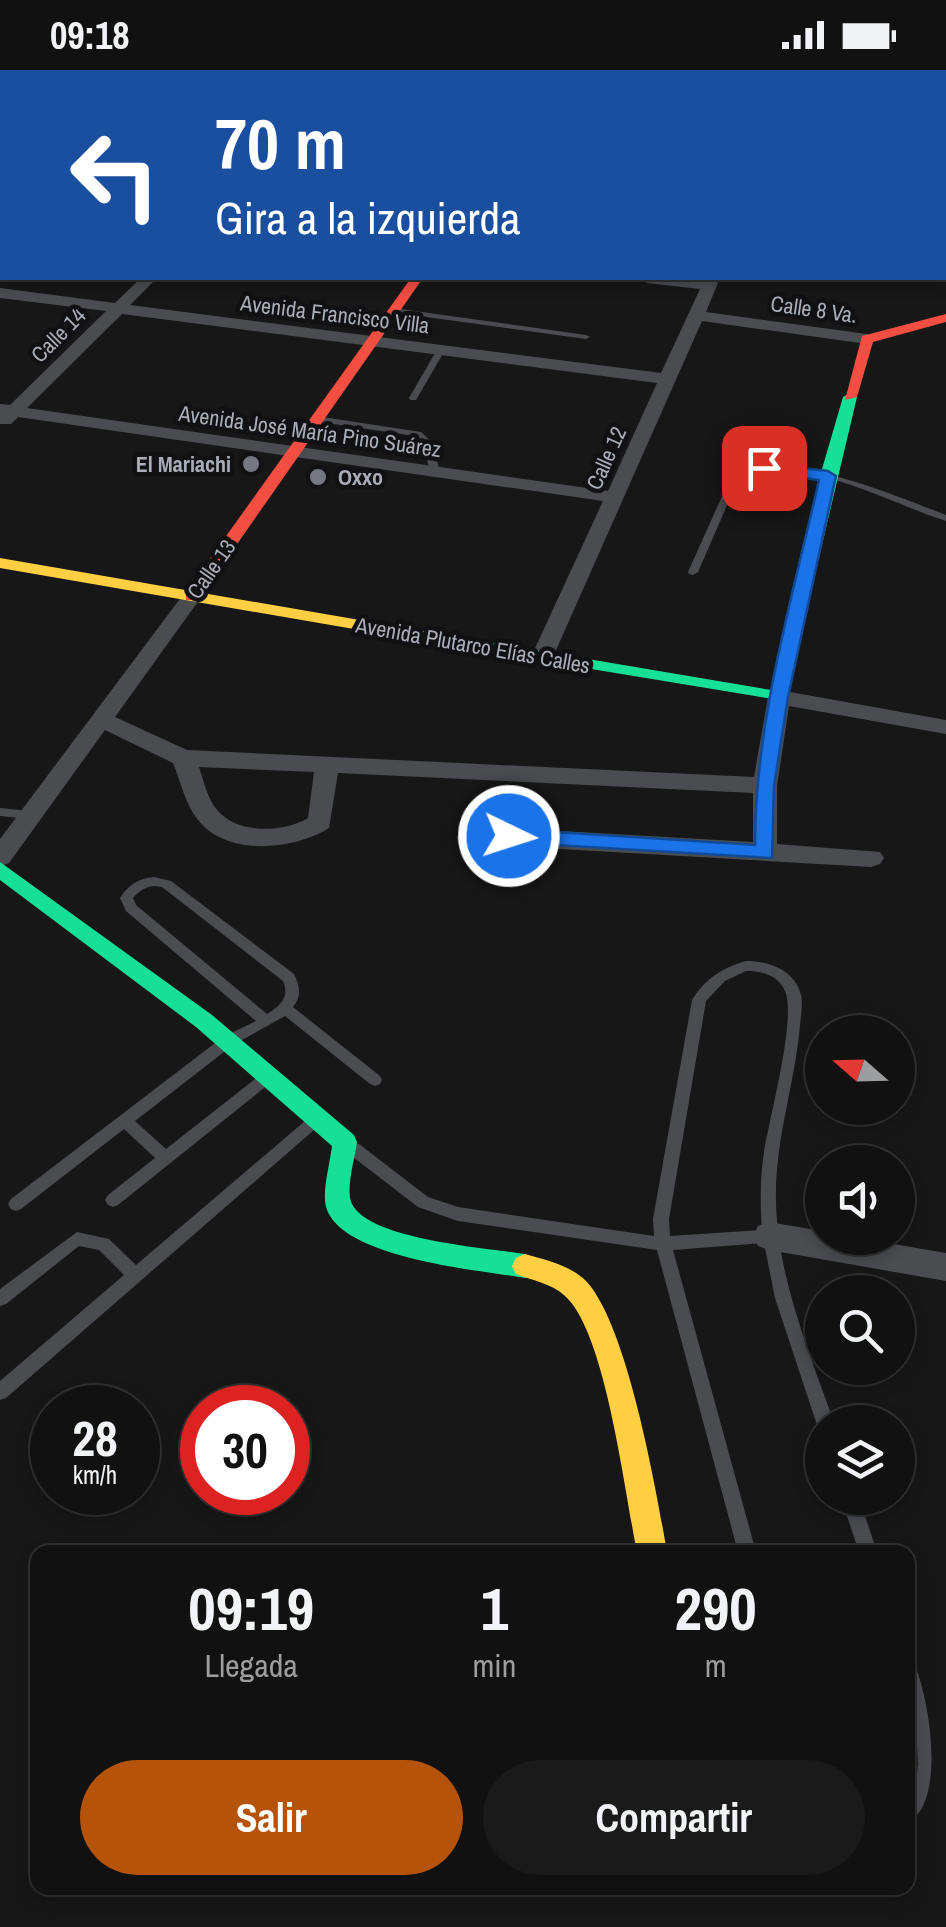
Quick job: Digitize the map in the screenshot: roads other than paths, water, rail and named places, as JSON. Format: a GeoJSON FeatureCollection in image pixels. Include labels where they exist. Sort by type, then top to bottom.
{"type":"FeatureCollection","features":[{"type":"Feature","properties":{"kind":"street","name":"Calle 14"},"geometry":{"type":"LineString","coordinates":[[4,415],[147,280]]}},
{"type":"Feature","properties":{"kind":"street","name":"Calle 13"},"geometry":{"type":"LineString","coordinates":[[0,857],[192,596],[416,280]]}},
{"type":"Feature","properties":{"kind":"street","name":"Calle 12"},"geometry":{"type":"LineString","coordinates":[[542,658],[711,281]]}},
{"type":"Feature","properties":{"kind":"street","name":"Avenida Francisco Villa"},"geometry":{"type":"LineString","coordinates":[[0,294],[665,379]]}},
{"type":"Feature","properties":{"kind":"street","name":"Calle 8 Va."},"geometry":{"type":"LineString","coordinates":[[696,316],[867,339]]}},
{"type":"Feature","properties":{"kind":"street"},"geometry":{"type":"LineString","coordinates":[[765,853],[764,786],[779,697],[828,476],[867,339],[946,318]]}},
{"type":"Feature","properties":{"kind":"street","name":"Avenida José María Pino Suárez"},"geometry":{"type":"LineString","coordinates":[[4,415],[614,496]]}},
{"type":"Feature","properties":{"kind":"street","name":"Avenida Plutarco Elías Calles"},"geometry":{"type":"LineString","coordinates":[[0,562],[946,727]]}},
{"type":"Feature","properties":{"kind":"street"},"geometry":{"type":"LineString","coordinates":[[99,718],[183,758],[764,786]]}},
{"type":"Feature","properties":{"kind":"street"},"geometry":{"type":"LineString","coordinates":[[183,758],[209,817],[225,828],[254,835],[295,834],[320,822],[327,763]]}},
{"type":"Feature","properties":{"kind":"street"},"geometry":{"type":"LineString","coordinates":[[509,836],[871,858]]}},
{"type":"Feature","properties":{"kind":"street"},"geometry":{"type":"LineString","coordinates":[[0,869],[228,1041],[345,1142],[337,1207],[348,1223],[379,1238],[554,1275],[576,1287],[586,1300],[600,1338],[650,1545]]}},
{"type":"Feature","properties":{"kind":"street"},"geometry":{"type":"LineString","coordinates":[[770,1236],[946,1267]]}},
{"type":"Feature","properties":{"kind":"lane"},"geometry":{"type":"LineString","coordinates":[[393,310],[586,337]]}},
{"type":"Feature","properties":{"kind":"lane"},"geometry":{"type":"LineString","coordinates":[[413,398],[442,350]]}},
{"type":"Feature","properties":{"kind":"lane"},"geometry":{"type":"LineString","coordinates":[[316,419],[418,434],[427,442],[435,472]]}},
{"type":"Feature","properties":{"kind":"lane"},"geometry":{"type":"LineString","coordinates":[[693,572],[734,476],[747,469],[828,476],[872,487],[946,518]]}},
{"type":"Feature","properties":{"kind":"lane"},"geometry":{"type":"LineString","coordinates":[[0,812],[30,814]]}},
{"type":"Feature","properties":{"kind":"lane"},"geometry":{"type":"LineString","coordinates":[[16,1204],[228,1041],[265,1021],[286,1009],[294,1001],[295,988],[274,966],[166,884],[153,881],[131,890],[126,898],[131,908],[265,1021]]}},
{"type":"Feature","properties":{"kind":"lane"},"geometry":{"type":"LineString","coordinates":[[745,1545],[663,1244],[663,1196],[699,1000],[708,984],[722,972],[752,966],[778,974],[794,994],[768,1171],[770,1236],[775,1270],[819,1405]]}},
{"type":"Feature","properties":{"kind":"lane"},"geometry":{"type":"LineString","coordinates":[[286,1009],[375,1080]]}},
{"type":"Feature","properties":{"kind":"lane"},"geometry":{"type":"LineString","coordinates":[[113,1200],[269,1076]]}},
{"type":"Feature","properties":{"kind":"lane"},"geometry":{"type":"LineString","coordinates":[[0,1392],[318,1118]]}},
{"type":"Feature","properties":{"kind":"lane"},"geometry":{"type":"LineString","coordinates":[[125,1121],[166,1159]]}},
{"type":"Feature","properties":{"kind":"lane"},"geometry":{"type":"LineString","coordinates":[[345,1142],[423,1202],[458,1214],[663,1244],[770,1236]]}},
{"type":"Feature","properties":{"kind":"lane"},"geometry":{"type":"LineString","coordinates":[[0,1299],[77,1239],[103,1244],[135,1276]]}},
{"type":"Feature","properties":{"kind":"lane"},"geometry":{"type":"LineString","coordinates":[[856,1515],[866,1545]]}},
{"type":"Feature","properties":{"kind":"lane"},"geometry":{"type":"LineString","coordinates":[[915,1694],[930,1741],[923,1793],[915,1804]]}},
{"type":"Feature","properties":{"kind":"place","name":"El Mariachi"},"geometry":{"type":"Point","coordinates":[251,464]}},
{"type":"Feature","properties":{"kind":"place","name":"Oxxo"},"geometry":{"type":"Point","coordinates":[318,477]}}]}
